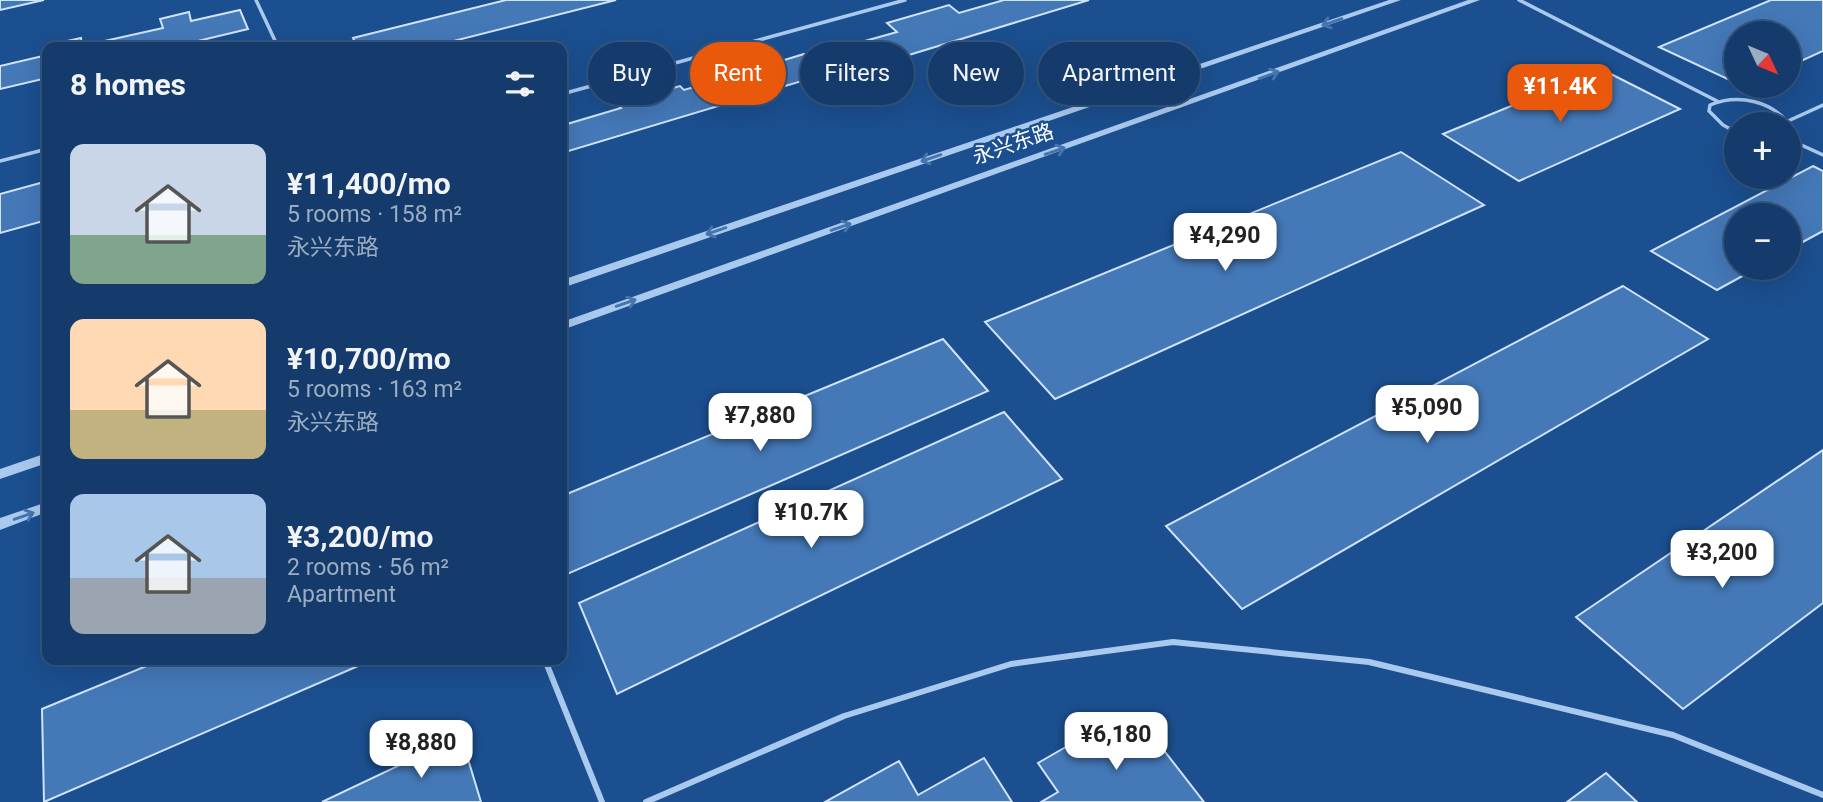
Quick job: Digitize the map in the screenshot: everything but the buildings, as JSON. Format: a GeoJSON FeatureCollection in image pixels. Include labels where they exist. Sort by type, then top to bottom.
{"type":"FeatureCollection","features":[{"type":"Feature","properties":{"kind":"street","name":"永兴东路"},"geometry":{"type":"LineString","coordinates":[[567,282],[1397,0]]}},
{"type":"Feature","properties":{"kind":"street","name":"永兴东路"},"geometry":{"type":"LineString","coordinates":[[567,324],[1476,0]]}},
{"type":"Feature","properties":{"kind":"street"},"geometry":{"type":"LineString","coordinates":[[0,474],[42,460]]}},
{"type":"Feature","properties":{"kind":"street"},"geometry":{"type":"LineString","coordinates":[[0,524],[42,510]]}},
{"type":"Feature","properties":{"kind":"lane"},"geometry":{"type":"LineString","coordinates":[[256,0],[276,42]]}},
{"type":"Feature","properties":{"kind":"lane"},"geometry":{"type":"LineString","coordinates":[[567,93],[905,0]]}},
{"type":"Feature","properties":{"kind":"lane"},"geometry":{"type":"LineString","coordinates":[[1519,0],[1717,101]]}},
{"type":"Feature","properties":{"kind":"lane"},"geometry":{"type":"LineString","coordinates":[[1724,125],[1713,118],[1709,111],[1710,105],[1717,101],[1728,99],[1756,103],[1776,112]]}},
{"type":"Feature","properties":{"kind":"lane"},"geometry":{"type":"LineString","coordinates":[[1801,115],[1823,105]]}},
{"type":"Feature","properties":{"kind":"lane"},"geometry":{"type":"LineString","coordinates":[[1801,145],[1823,156]]}},
{"type":"Feature","properties":{"kind":"lane"},"geometry":{"type":"LineString","coordinates":[[0,161],[42,150]]}},
{"type":"Feature","properties":{"kind":"lane"},"geometry":{"type":"LineString","coordinates":[[646,802],[844,716],[1010,664],[1173,642],[1369,662],[1673,735],[1823,795]]}},
{"type":"Feature","properties":{"kind":"lane"},"geometry":{"type":"LineString","coordinates":[[547,665],[602,802]]}}]}
